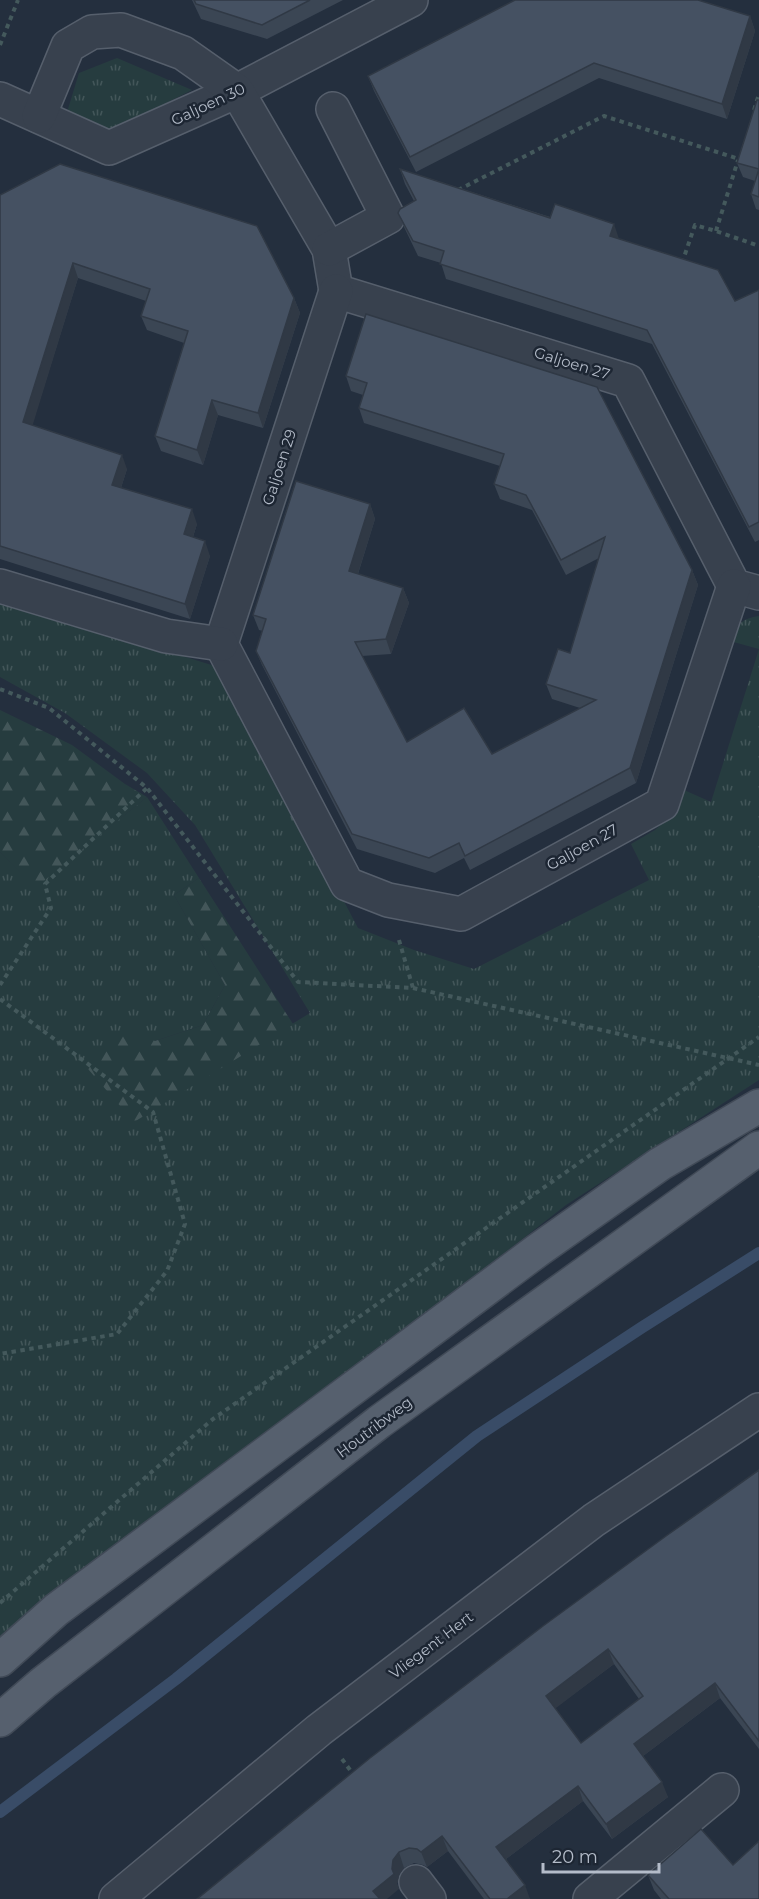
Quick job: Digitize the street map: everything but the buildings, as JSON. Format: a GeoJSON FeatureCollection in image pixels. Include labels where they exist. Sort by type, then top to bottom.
{"type":"FeatureCollection","features":[{"type":"Feature","properties":{"kind":"main road"},"geometry":{"type":"LineString","coordinates":[[0,1660],[56,1610],[538,1250],[660,1164],[759,1106]]}},
{"type":"Feature","properties":{"kind":"main road","name":"Houtribweg"},"geometry":{"type":"LineString","coordinates":[[0,1720],[43,1683],[379,1422],[759,1148]]}},
{"type":"Feature","properties":{"kind":"street","name":"Galjoen 30"},"geometry":{"type":"LineString","coordinates":[[0,99],[109,148],[237,91],[411,0]]}},
{"type":"Feature","properties":{"kind":"street"},"geometry":{"type":"LineString","coordinates":[[39,116],[68,46],[92,32],[121,30],[183,53],[237,91],[329,249],[336,291]]}},
{"type":"Feature","properties":{"kind":"street"},"geometry":{"type":"LineString","coordinates":[[329,249],[388,217],[333,109]]}},
{"type":"Feature","properties":{"kind":"street","name":"Galjoen 27"},"geometry":{"type":"LineString","coordinates":[[336,291],[628,381],[746,590],[662,804],[461,914],[388,900]]}},
{"type":"Feature","properties":{"kind":"street","name":"Galjoen 29"},"geometry":{"type":"LineString","coordinates":[[221,644],[336,291]]}},
{"type":"Feature","properties":{"kind":"street"},"geometry":{"type":"LineString","coordinates":[[0,586],[166,636],[221,644],[346,884],[388,900]]}},
{"type":"Feature","properties":{"kind":"street","name":"Vliegent Hert"},"geometry":{"type":"LineString","coordinates":[[116,1899],[319,1730],[594,1520],[759,1410]]}},
{"type":"Feature","properties":{"kind":"street"},"geometry":{"type":"LineString","coordinates":[[590,1899],[722,1790]]}},
{"type":"Feature","properties":{"kind":"path"},"geometry":{"type":"LineString","coordinates":[[0,45],[18,0]]}},
{"type":"Feature","properties":{"kind":"path"},"geometry":{"type":"LineString","coordinates":[[752,116],[759,94]]}},
{"type":"Feature","properties":{"kind":"path"},"geometry":{"type":"LineString","coordinates":[[449,194],[604,116],[739,159]]}},
{"type":"Feature","properties":{"kind":"path"},"geometry":{"type":"LineString","coordinates":[[716,231],[742,148]]}},
{"type":"Feature","properties":{"kind":"path"},"geometry":{"type":"LineString","coordinates":[[680,270],[695,225],[758,247]]}},
{"type":"Feature","properties":{"kind":"path"},"geometry":{"type":"LineString","coordinates":[[0,985],[51,908],[45,884],[147,788]]}},
{"type":"Feature","properties":{"kind":"path"},"geometry":{"type":"LineString","coordinates":[[388,900],[413,988]]}},
{"type":"Feature","properties":{"kind":"path"},"geometry":{"type":"LineString","coordinates":[[0,999],[153,1112],[185,1224],[167,1271],[117,1334],[0,1354]]}},
{"type":"Feature","properties":{"kind":"path"},"geometry":{"type":"LineString","coordinates":[[0,1603],[213,1419],[759,1037]]}},
{"type":"Feature","properties":{"kind":"path"},"geometry":{"type":"LineString","coordinates":[[729,1057],[759,1065]]}},
{"type":"Feature","properties":{"kind":"path"},"geometry":{"type":"LineString","coordinates":[[319,1730],[354,1774]]}},
{"type":"Feature","properties":{"kind":"green space"},"geometry":{"type":"Polygon","coordinates":[[[117,58],[192,90],[101,136],[65,119],[79,73],[117,58]]]}},
{"type":"Feature","properties":{"kind":"green space"},"geometry":{"type":"Polygon","coordinates":[[[0,599],[221,668],[358,928],[414,950],[474,969],[649,880],[631,844],[655,830],[676,811],[684,790],[711,802],[759,649],[759,1080],[566,1205],[0,1646],[0,852],[35,887],[147,797],[199,878],[174,895],[225,985],[203,1025],[155,1041],[134,1121],[310,1013],[195,825],[147,773],[65,713],[0,677],[0,599]]]}},
{"type":"Feature","properties":{"kind":"green space"},"geometry":{"type":"Polygon","coordinates":[[[759,616],[759,649],[730,641],[740,623],[748,618],[759,616]]]}},
{"type":"Feature","properties":{"kind":"green space"},"geometry":{"type":"Polygon","coordinates":[[[0,710],[72,745],[125,784],[147,797],[35,888],[0,852],[0,710]]]}},
{"type":"Feature","properties":{"kind":"green space"},"geometry":{"type":"Polygon","coordinates":[[[199,878],[293,1024],[134,1122],[82,1062],[125,1028],[155,1041],[203,1025],[225,985],[174,895],[199,878]]]}},
{"type":"Feature","properties":{"kind":"waterway"},"geometry":{"type":"LineString","coordinates":[[0,1812],[176,1679],[477,1436],[759,1253]]}}]}
